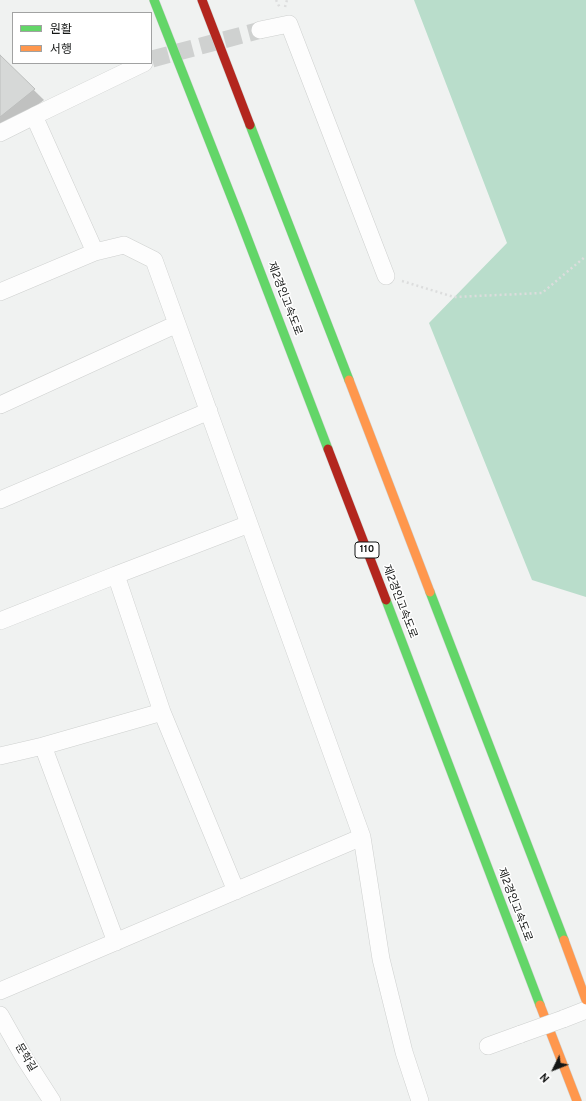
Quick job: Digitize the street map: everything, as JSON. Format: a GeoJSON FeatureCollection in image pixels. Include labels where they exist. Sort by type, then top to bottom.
{"type":"FeatureCollection","features":[{"type":"Feature","properties":{"kind":"highway","name":"제2경인고속도로"},"geometry":{"type":"LineString","coordinates":[[154,0],[240,219],[577,1101]]}},
{"type":"Feature","properties":{"kind":"highway"},"geometry":{"type":"LineString","coordinates":[[202,0],[556,917],[586,1000]]}},
{"type":"Feature","properties":{"kind":"highway"},"geometry":{"type":"LineString","coordinates":[[556,917],[582,964]]}},
{"type":"Feature","properties":{"kind":"street"},"geometry":{"type":"LineString","coordinates":[[260,30],[289,24],[386,276]]}},
{"type":"Feature","properties":{"kind":"street"},"geometry":{"type":"LineString","coordinates":[[0,133],[143,64]]}},
{"type":"Feature","properties":{"kind":"street"},"geometry":{"type":"LineString","coordinates":[[34,116],[95,252]]}},
{"type":"Feature","properties":{"kind":"street"},"geometry":{"type":"LineString","coordinates":[[0,292],[95,252],[124,245],[154,260],[362,837],[381,959],[404,1052],[420,1101]]}},
{"type":"Feature","properties":{"kind":"street"},"geometry":{"type":"LineString","coordinates":[[0,405],[177,324]]}},
{"type":"Feature","properties":{"kind":"street"},"geometry":{"type":"LineString","coordinates":[[0,500],[208,411]]}},
{"type":"Feature","properties":{"kind":"street"},"geometry":{"type":"LineString","coordinates":[[0,621],[249,524]]}},
{"type":"Feature","properties":{"kind":"street"},"geometry":{"type":"LineString","coordinates":[[116,575],[162,712],[236,891]]}},
{"type":"Feature","properties":{"kind":"street"},"geometry":{"type":"LineString","coordinates":[[0,756],[43,746],[162,712]]}},
{"type":"Feature","properties":{"kind":"street"},"geometry":{"type":"LineString","coordinates":[[43,746],[116,942]]}},
{"type":"Feature","properties":{"kind":"street"},"geometry":{"type":"LineString","coordinates":[[0,991],[362,837]]}},
{"type":"Feature","properties":{"kind":"street"},"geometry":{"type":"LineString","coordinates":[[488,1046],[586,1010]]}},
{"type":"Feature","properties":{"kind":"street","name":"문학길"},"geometry":{"type":"LineString","coordinates":[[0,1015],[25,1060],[52,1101]]}},
{"type":"Feature","properties":{"kind":"path"},"geometry":{"type":"LineString","coordinates":[[386,276],[454,297],[542,293],[586,256]]}},
{"type":"Feature","properties":{"kind":"green space"},"geometry":{"type":"Polygon","coordinates":[[[414,0],[586,0],[586,597],[532,580],[429,323],[507,243],[414,0]]]}},
{"type":"Feature","properties":{"kind":"building"},"geometry":{"type":"Polygon","coordinates":[[[0,55],[35,89],[0,117],[0,55]]]}},
{"type":"Feature","properties":{"kind":"tunnel"},"geometry":{"type":"LineString","coordinates":[[152,59],[261,30]]}},
{"type":"Feature","properties":{"kind":"traffic: fast"},"geometry":{"type":"LineString","coordinates":[[154,0],[328,449]]}},
{"type":"Feature","properties":{"kind":"traffic: fast"},"geometry":{"type":"LineString","coordinates":[[250,125],[349,380]]}},
{"type":"Feature","properties":{"kind":"traffic: fast"},"geometry":{"type":"LineString","coordinates":[[430,592],[564,940]]}},
{"type":"Feature","properties":{"kind":"traffic: fast"},"geometry":{"type":"LineString","coordinates":[[386,600],[540,1005]]}},
{"type":"Feature","properties":{"kind":"traffic: slow"},"geometry":{"type":"LineString","coordinates":[[349,380],[430,592]]}},
{"type":"Feature","properties":{"kind":"traffic: slow"},"geometry":{"type":"LineString","coordinates":[[564,940],[586,1000]]}},
{"type":"Feature","properties":{"kind":"traffic: slow"},"geometry":{"type":"LineString","coordinates":[[540,1005],[577,1101]]}},
{"type":"Feature","properties":{"kind":"traffic: jam"},"geometry":{"type":"LineString","coordinates":[[202,0],[250,125]]}},
{"type":"Feature","properties":{"kind":"traffic: jam"},"geometry":{"type":"LineString","coordinates":[[328,449],[386,600]]}}]}
